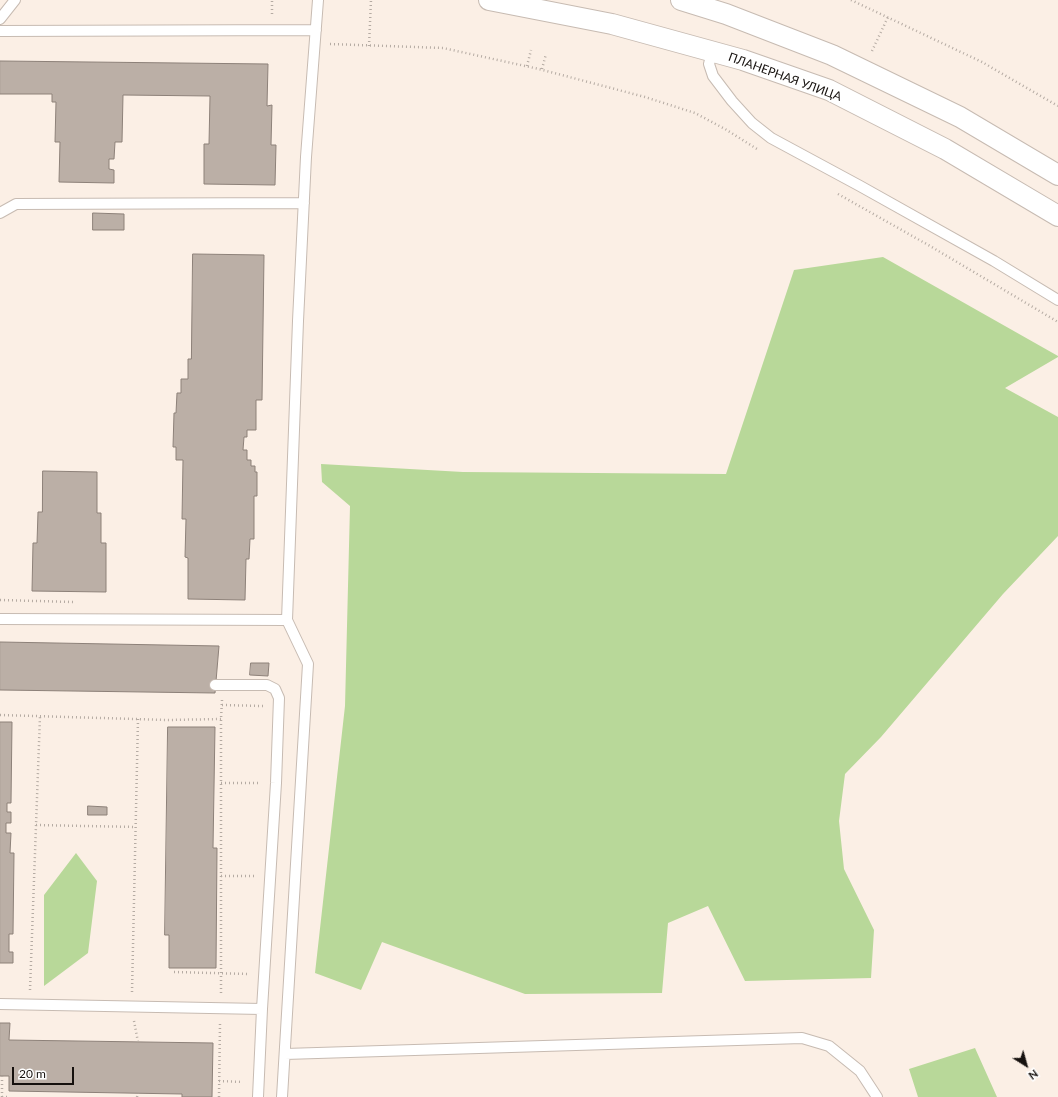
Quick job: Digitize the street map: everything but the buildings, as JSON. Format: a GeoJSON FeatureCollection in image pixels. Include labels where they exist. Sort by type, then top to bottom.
{"type":"FeatureCollection","features":[{"type":"Feature","properties":{"kind":"street","name":"ПЛАНЕРНАЯ УЛИЦА"},"geometry":{"type":"LineString","coordinates":[[489,0],[612,24],[743,60],[829,90],[945,149],[1058,216]]}},
{"type":"Feature","properties":{"kind":"street"},"geometry":{"type":"LineString","coordinates":[[681,0],[733,16],[832,55],[960,117],[1058,175]]}},
{"type":"Feature","properties":{"kind":"lane"},"geometry":{"type":"LineString","coordinates":[[0,19],[15,0]]}},
{"type":"Feature","properties":{"kind":"lane"},"geometry":{"type":"LineString","coordinates":[[282,1097],[308,664],[287,620],[298,321],[306,157],[318,0]]}},
{"type":"Feature","properties":{"kind":"lane"},"geometry":{"type":"LineString","coordinates":[[0,31],[316,30]]}},
{"type":"Feature","properties":{"kind":"lane"},"geometry":{"type":"LineString","coordinates":[[712,52],[708,64],[713,76],[732,101],[752,123],[771,138],[987,257],[1058,300]]}},
{"type":"Feature","properties":{"kind":"lane"},"geometry":{"type":"LineString","coordinates":[[0,213],[16,204],[304,203]]}},
{"type":"Feature","properties":{"kind":"lane"},"geometry":{"type":"LineString","coordinates":[[0,619],[287,620]]}},
{"type":"Feature","properties":{"kind":"lane"},"geometry":{"type":"LineString","coordinates":[[219,685],[267,686],[276,689],[279,698],[276,783],[258,1097]]}},
{"type":"Feature","properties":{"kind":"lane"},"geometry":{"type":"LineString","coordinates":[[0,1004],[262,1009]]}},
{"type":"Feature","properties":{"kind":"lane"},"geometry":{"type":"LineString","coordinates":[[285,1054],[802,1038],[829,1046],[860,1070],[877,1097]]}},
{"type":"Feature","properties":{"kind":"path"},"geometry":{"type":"LineString","coordinates":[[369,46],[371,0]]}},
{"type":"Feature","properties":{"kind":"path"},"geometry":{"type":"LineString","coordinates":[[851,0],[982,62],[1058,106]]}},
{"type":"Feature","properties":{"kind":"path"},"geometry":{"type":"LineString","coordinates":[[863,70],[888,17]]}},
{"type":"Feature","properties":{"kind":"path"},"geometry":{"type":"LineString","coordinates":[[315,43],[443,48],[542,69],[645,96],[695,113],[725,129],[760,151]]}},
{"type":"Feature","properties":{"kind":"path"},"geometry":{"type":"LineString","coordinates":[[527,66],[531,50]]}},
{"type":"Feature","properties":{"kind":"path"},"geometry":{"type":"LineString","coordinates":[[542,69],[546,54]]}},
{"type":"Feature","properties":{"kind":"path"},"geometry":{"type":"LineString","coordinates":[[835,192],[1058,322]]}},
{"type":"Feature","properties":{"kind":"path"},"geometry":{"type":"LineString","coordinates":[[219,685],[222,705],[222,973],[219,1097]]}},
{"type":"Feature","properties":{"kind":"path"},"geometry":{"type":"LineString","coordinates":[[222,705],[279,706]]}},
{"type":"Feature","properties":{"kind":"path"},"geometry":{"type":"LineString","coordinates":[[0,715],[168,720],[221,719]]}},
{"type":"Feature","properties":{"kind":"path"},"geometry":{"type":"LineString","coordinates":[[29,1005],[40,716]]}},
{"type":"Feature","properties":{"kind":"path"},"geometry":{"type":"LineString","coordinates":[[138,719],[132,1007],[138,1042]]}},
{"type":"Feature","properties":{"kind":"path"},"geometry":{"type":"LineString","coordinates":[[221,783],[276,783]]}},
{"type":"Feature","properties":{"kind":"path"},"geometry":{"type":"LineString","coordinates":[[36,825],[136,827]]}},
{"type":"Feature","properties":{"kind":"path"},"geometry":{"type":"LineString","coordinates":[[221,876],[270,877]]}},
{"type":"Feature","properties":{"kind":"path"},"geometry":{"type":"LineString","coordinates":[[174,972],[264,974]]}},
{"type":"Feature","properties":{"kind":"path"},"geometry":{"type":"LineString","coordinates":[[2,1076],[2,1097],[7,1097]]}},
{"type":"Feature","properties":{"kind":"path"},"geometry":{"type":"LineString","coordinates":[[219,1081],[258,1082]]}},
{"type":"Feature","properties":{"kind":"path"},"geometry":{"type":"LineString","coordinates":[[137,1097],[138,1093]]}},
{"type":"Feature","properties":{"kind":"green space"},"geometry":{"type":"Polygon","coordinates":[[[883,257],[1058,356],[1005,388],[1058,417],[1058,536],[1003,594],[881,737],[845,774],[839,821],[844,869],[874,930],[871,978],[745,981],[708,906],[668,923],[662,993],[525,994],[382,942],[361,990],[315,973],[345,706],[350,506],[322,482],[321,464],[463,472],[726,474],[794,270],[883,257]]]}},
{"type":"Feature","properties":{"kind":"green space"},"geometry":{"type":"Polygon","coordinates":[[[76,853],[97,881],[88,953],[44,986],[44,895],[76,853]]]}},
{"type":"Feature","properties":{"kind":"green space"},"geometry":{"type":"Polygon","coordinates":[[[975,1048],[997,1097],[918,1097],[909,1069],[975,1048]]]}}]}
